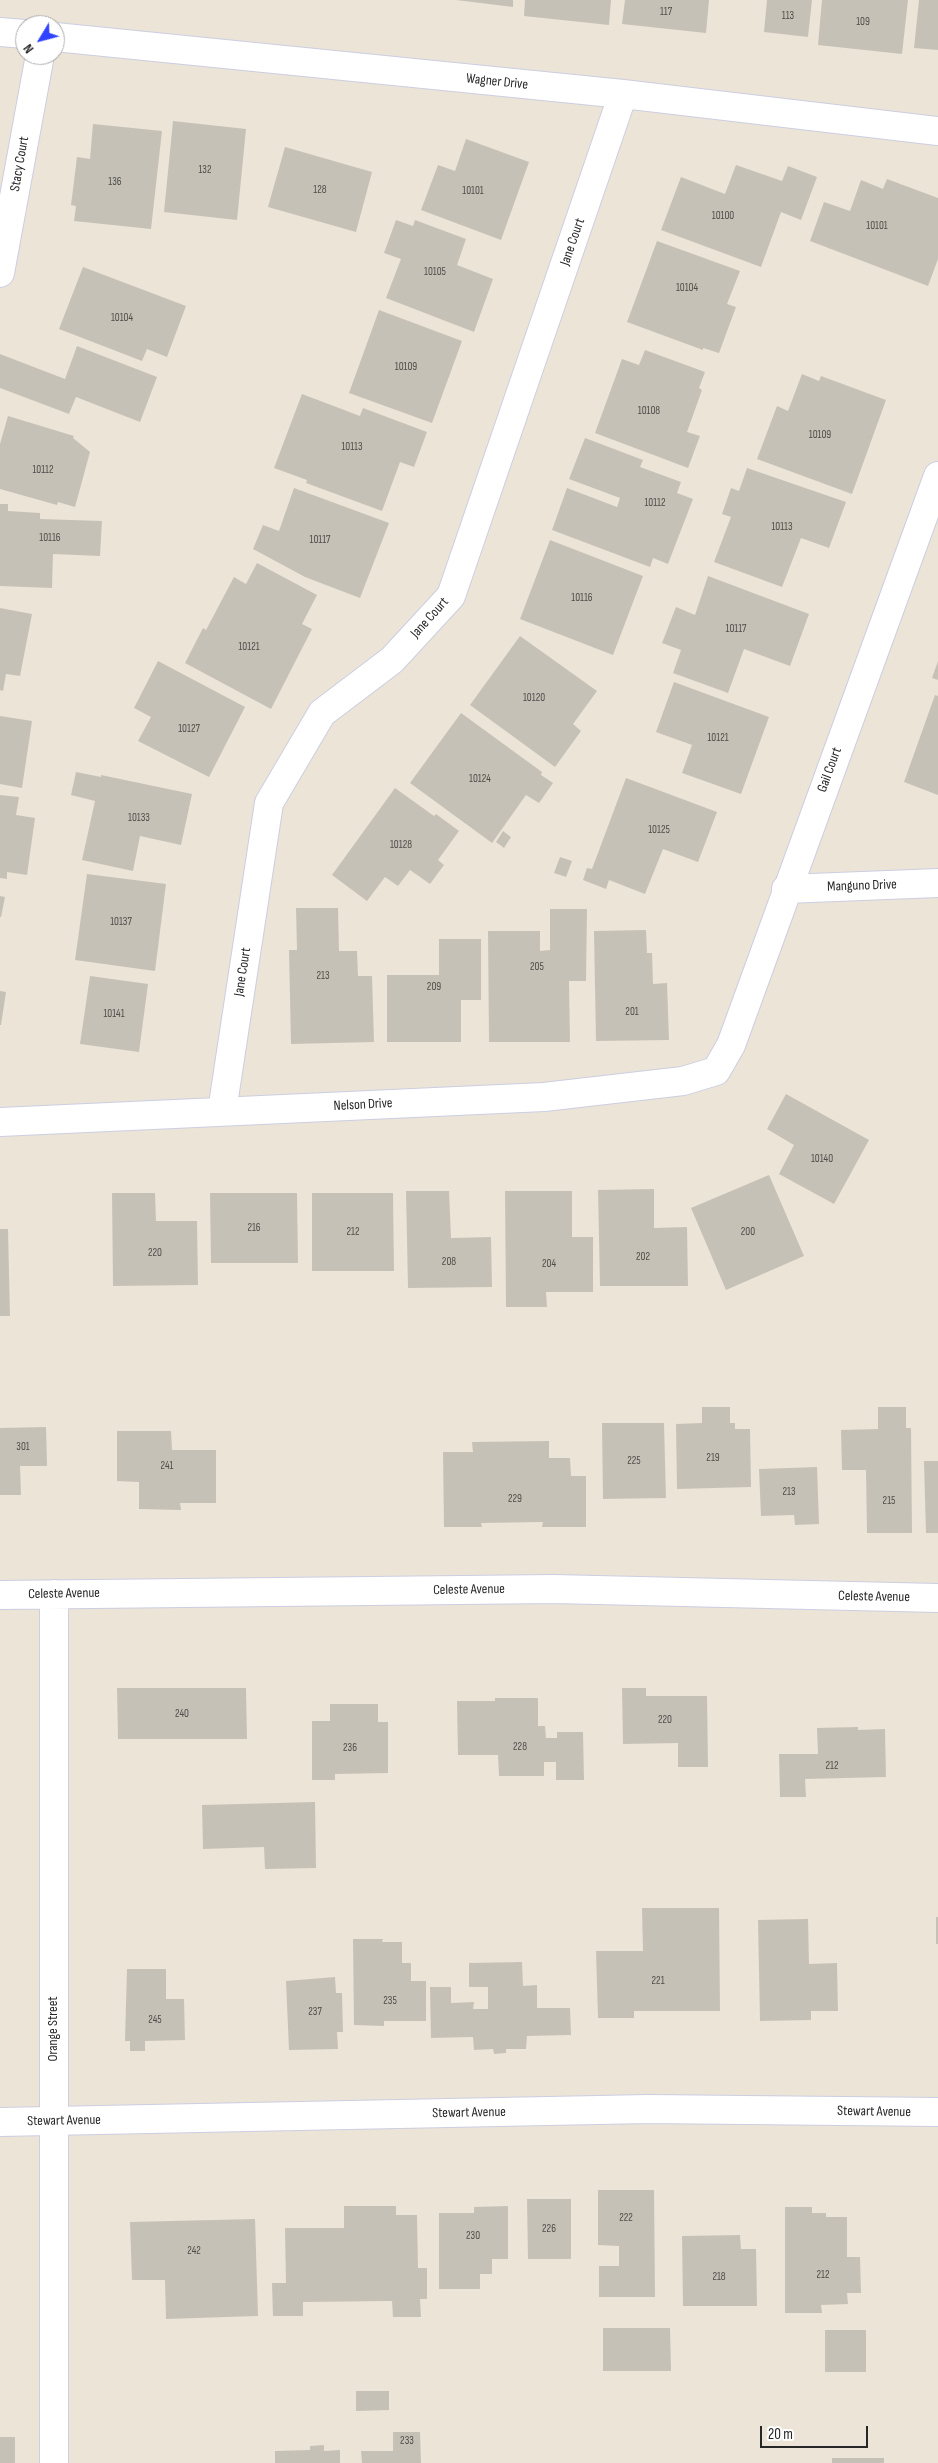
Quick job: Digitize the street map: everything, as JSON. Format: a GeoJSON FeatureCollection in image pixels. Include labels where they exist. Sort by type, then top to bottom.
{"type":"FeatureCollection","features":[{"type":"Feature","properties":{"kind":"street"},"geometry":{"type":"LineString","coordinates":[[0,32],[15,33]]}},
{"type":"Feature","properties":{"kind":"street","name":"Wagner Drive"},"geometry":{"type":"LineString","coordinates":[[65,38],[623,94],[938,131]]}},
{"type":"Feature","properties":{"kind":"street","name":"Stacy Court"},"geometry":{"type":"LineString","coordinates":[[0,273],[38,65]]}},
{"type":"Feature","properties":{"kind":"street","name":"Jane Court"},"geometry":{"type":"LineString","coordinates":[[222,1111],[269,803],[322,713],[392,660],[451,596],[623,94]]}},
{"type":"Feature","properties":{"kind":"street","name":"Gail Court"},"geometry":{"type":"LineString","coordinates":[[719,1063],[731,1045],[786,889],[938,476]]}},
{"type":"Feature","properties":{"kind":"street","name":"Manguno Drive"},"geometry":{"type":"LineString","coordinates":[[786,889],[938,883]]}},
{"type":"Feature","properties":{"kind":"street","name":"Nelson Drive"},"geometry":{"type":"LineString","coordinates":[[0,1122],[544,1097],[683,1081],[716,1071],[719,1063]]}},
{"type":"Feature","properties":{"kind":"street","name":"Celeste Avenue"},"geometry":{"type":"LineString","coordinates":[[0,1595],[554,1589],[938,1598]]}},
{"type":"Feature","properties":{"kind":"street","name":"Orange Street"},"geometry":{"type":"LineString","coordinates":[[54,1594],[54,2463]]}},
{"type":"Feature","properties":{"kind":"street","name":"Stewart Avenue"},"geometry":{"type":"LineString","coordinates":[[0,2122],[648,2109],[938,2112]]}},
{"type":"Feature","properties":{"kind":"building"},"geometry":{"type":"Polygon","coordinates":[[[456,0],[513,0],[513,7],[456,0]]]}},
{"type":"Feature","properties":{"kind":"building"},"geometry":{"type":"Polygon","coordinates":[[[525,0],[611,0],[609,25],[524,16],[525,0]]]}},
{"type":"Feature","properties":{"kind":"building"},"geometry":{"type":"Polygon","coordinates":[[[625,0],[709,0],[706,33],[622,24],[625,0]]]}},
{"type":"Feature","properties":{"kind":"building"},"geometry":{"type":"Polygon","coordinates":[[[767,0],[812,0],[808,37],[764,32],[767,0]]]}},
{"type":"Feature","properties":{"kind":"building"},"geometry":{"type":"Polygon","coordinates":[[[822,0],[908,0],[902,54],[818,45],[822,0]]]}},
{"type":"Feature","properties":{"kind":"building"},"geometry":{"type":"Polygon","coordinates":[[[919,0],[938,0],[938,50],[914,48],[919,0]]]}},
{"type":"Feature","properties":{"kind":"building"},"geometry":{"type":"Polygon","coordinates":[[[173,121],[246,129],[237,220],[164,212],[173,121]]]}},
{"type":"Feature","properties":{"kind":"building"},"geometry":{"type":"Polygon","coordinates":[[[93,124],[162,131],[151,229],[74,221],[76,206],[71,205],[77,157],[90,159],[93,124]]]}},
{"type":"Feature","properties":{"kind":"building"},"geometry":{"type":"Polygon","coordinates":[[[466,139],[529,162],[501,240],[421,210],[438,165],[455,171],[466,139]]]}},
{"type":"Feature","properties":{"kind":"building"},"geometry":{"type":"Polygon","coordinates":[[[285,147],[372,172],[356,232],[268,207],[285,147]]]}},
{"type":"Feature","properties":{"kind":"building"},"geometry":{"type":"Polygon","coordinates":[[[736,165],[782,181],[788,166],[817,177],[801,220],[781,212],[761,267],[661,230],[681,177],[725,194],[736,165]]]}},
{"type":"Feature","properties":{"kind":"building"},"geometry":{"type":"Polygon","coordinates":[[[887,179],[938,198],[938,259],[928,286],[810,241],[824,202],[850,211],[861,180],[883,189],[887,179]]]}},
{"type":"Feature","properties":{"kind":"building"},"geometry":{"type":"Polygon","coordinates":[[[396,220],[413,226],[415,220],[466,239],[457,265],[493,279],[474,332],[386,298],[401,259],[384,253],[396,220]]]}},
{"type":"Feature","properties":{"kind":"building"},"geometry":{"type":"Polygon","coordinates":[[[657,241],[740,271],[727,304],[736,307],[719,353],[703,348],[703,350],[627,322],[657,241]]]}},
{"type":"Feature","properties":{"kind":"building"},"geometry":{"type":"Polygon","coordinates":[[[83,267],[186,306],[167,357],[147,349],[142,361],[59,329],[83,267]]]}},
{"type":"Feature","properties":{"kind":"building"},"geometry":{"type":"Polygon","coordinates":[[[379,310],[462,341],[432,423],[349,393],[379,310]]]}},
{"type":"Feature","properties":{"kind":"building"},"geometry":{"type":"Polygon","coordinates":[[[77,346],[157,377],[140,422],[76,397],[69,414],[0,388],[0,354],[65,379],[77,346]]]}},
{"type":"Feature","properties":{"kind":"building"},"geometry":{"type":"Polygon","coordinates":[[[645,350],[705,372],[699,388],[702,390],[687,432],[700,436],[688,468],[595,433],[622,359],[639,365],[645,350]]]}},
{"type":"Feature","properties":{"kind":"building"},"geometry":{"type":"Polygon","coordinates":[[[802,374],[819,381],[821,376],[886,400],[852,494],[757,459],[777,406],[788,411],[802,374]]]}},
{"type":"Feature","properties":{"kind":"building"},"geometry":{"type":"Polygon","coordinates":[[[302,394],[360,416],[363,408],[427,432],[414,467],[400,462],[382,511],[306,483],[307,480],[274,468],[302,394]]]}},
{"type":"Feature","properties":{"kind":"building"},"geometry":{"type":"Polygon","coordinates":[[[8,416],[74,436],[73,438],[90,452],[75,507],[58,502],[57,505],[0,489],[0,444],[8,416]]]}},
{"type":"Feature","properties":{"kind":"building"},"geometry":{"type":"Polygon","coordinates":[[[585,438],[643,460],[640,467],[681,482],[677,493],[693,499],[668,564],[653,558],[650,567],[552,530],[567,488],[617,507],[620,498],[569,479],[585,438]]]}},
{"type":"Feature","properties":{"kind":"building"},"geometry":{"type":"Polygon","coordinates":[[[747,468],[846,502],[829,548],[801,538],[782,587],[714,562],[731,517],[722,514],[731,488],[739,491],[747,468]]]}},
{"type":"Feature","properties":{"kind":"building"},"geometry":{"type":"Polygon","coordinates":[[[294,488],[389,523],[360,598],[305,577],[253,549],[263,525],[279,531],[294,488]]]}},
{"type":"Feature","properties":{"kind":"building"},"geometry":{"type":"Polygon","coordinates":[[[0,504],[8,504],[8,511],[40,513],[40,519],[102,521],[100,556],[53,554],[52,588],[0,586],[0,504]]]}},
{"type":"Feature","properties":{"kind":"building"},"geometry":{"type":"Polygon","coordinates":[[[550,540],[643,576],[613,655],[520,619],[550,540]]]}},
{"type":"Feature","properties":{"kind":"building"},"geometry":{"type":"Polygon","coordinates":[[[257,563],[317,595],[302,624],[312,629],[271,709],[185,663],[203,628],[206,630],[234,577],[246,584],[257,563]]]}},
{"type":"Feature","properties":{"kind":"building"},"geometry":{"type":"Polygon","coordinates":[[[708,576],[809,614],[790,666],[744,649],[728,693],[673,673],[681,650],[662,643],[676,607],[695,615],[708,576]]]}},
{"type":"Feature","properties":{"kind":"building"},"geometry":{"type":"Polygon","coordinates":[[[0,608],[32,614],[20,676],[6,674],[3,691],[0,690],[0,608]]]}},
{"type":"Feature","properties":{"kind":"building"},"geometry":{"type":"Polygon","coordinates":[[[520,636],[597,691],[573,724],[581,731],[555,767],[470,705],[520,636]]]}},
{"type":"Feature","properties":{"kind":"building"},"geometry":{"type":"Polygon","coordinates":[[[158,661],[245,707],[209,777],[138,741],[151,717],[134,708],[158,661]]]}},
{"type":"Feature","properties":{"kind":"building"},"geometry":{"type":"Polygon","coordinates":[[[938,661],[938,680],[932,678],[938,661]]]}},
{"type":"Feature","properties":{"kind":"building"},"geometry":{"type":"Polygon","coordinates":[[[674,682],[769,717],[741,794],[682,773],[692,745],[656,732],[674,682]]]}},
{"type":"Feature","properties":{"kind":"building"},"geometry":{"type":"Polygon","coordinates":[[[935,695],[938,696],[938,795],[904,782],[935,695]]]}},
{"type":"Feature","properties":{"kind":"building"},"geometry":{"type":"Polygon","coordinates":[[[461,713],[542,772],[541,775],[553,783],[539,803],[526,795],[492,843],[410,783],[461,713]]]}},
{"type":"Feature","properties":{"kind":"building"},"geometry":{"type":"Polygon","coordinates":[[[0,716],[32,721],[22,788],[0,784],[0,716]]]}},
{"type":"Feature","properties":{"kind":"building"},"geometry":{"type":"Polygon","coordinates":[[[76,772],[101,777],[101,775],[192,794],[181,845],[140,836],[133,871],[82,860],[95,801],[71,795],[76,772]]]}},
{"type":"Feature","properties":{"kind":"building"},"geometry":{"type":"Polygon","coordinates":[[[626,778],[717,812],[698,862],[663,849],[645,894],[609,880],[606,889],[583,880],[587,868],[592,869],[626,778]]]}},
{"type":"Feature","properties":{"kind":"building"},"geometry":{"type":"Polygon","coordinates":[[[395,788],[459,831],[438,860],[444,865],[430,884],[410,870],[398,886],[385,877],[367,901],[332,875],[395,788]]]}},
{"type":"Feature","properties":{"kind":"building"},"geometry":{"type":"Polygon","coordinates":[[[0,795],[19,797],[16,815],[35,818],[27,875],[7,872],[7,879],[0,878],[0,795]]]}},
{"type":"Feature","properties":{"kind":"building"},"geometry":{"type":"Polygon","coordinates":[[[503,831],[511,837],[504,848],[496,842],[503,831]]]}},
{"type":"Feature","properties":{"kind":"building"},"geometry":{"type":"Polygon","coordinates":[[[560,857],[572,861],[566,877],[554,873],[560,857]]]}},
{"type":"Feature","properties":{"kind":"building"},"geometry":{"type":"Polygon","coordinates":[[[87,874],[166,884],[155,971],[75,960],[87,874]]]}},
{"type":"Feature","properties":{"kind":"building"},"geometry":{"type":"Polygon","coordinates":[[[0,896],[5,897],[1,917],[0,917],[0,896]]]}},
{"type":"Feature","properties":{"kind":"building"},"geometry":{"type":"Polygon","coordinates":[[[296,908],[338,908],[339,951],[357,951],[358,976],[372,976],[374,1042],[291,1044],[289,950],[297,950],[296,908]]]}},
{"type":"Feature","properties":{"kind":"building"},"geometry":{"type":"Polygon","coordinates":[[[550,909],[587,909],[586,981],[569,981],[570,1042],[489,1042],[488,931],[540,931],[540,951],[550,950],[550,909]]]}},
{"type":"Feature","properties":{"kind":"building"},"geometry":{"type":"Polygon","coordinates":[[[646,930],[647,953],[652,953],[653,984],[667,983],[669,1040],[596,1041],[594,931],[646,930]]]}},
{"type":"Feature","properties":{"kind":"building"},"geometry":{"type":"Polygon","coordinates":[[[439,939],[481,939],[481,1000],[461,1000],[461,1042],[387,1042],[387,975],[439,975],[439,939]]]}},
{"type":"Feature","properties":{"kind":"building"},"geometry":{"type":"Polygon","coordinates":[[[90,976],[148,984],[139,1052],[80,1044],[90,976]]]}},
{"type":"Feature","properties":{"kind":"building"},"geometry":{"type":"Polygon","coordinates":[[[0,991],[6,992],[1,1025],[0,1025],[0,991]]]}},
{"type":"Feature","properties":{"kind":"building"},"geometry":{"type":"Polygon","coordinates":[[[786,1094],[869,1140],[834,1204],[779,1174],[794,1145],[767,1129],[786,1094]]]}},
{"type":"Feature","properties":{"kind":"building"},"geometry":{"type":"Polygon","coordinates":[[[769,1175],[804,1256],[726,1290],[691,1208],[769,1175]]]}},
{"type":"Feature","properties":{"kind":"building"},"geometry":{"type":"Polygon","coordinates":[[[654,1189],[654,1228],[687,1227],[688,1286],[600,1286],[598,1190],[654,1189]]]}},
{"type":"Feature","properties":{"kind":"building"},"geometry":{"type":"Polygon","coordinates":[[[406,1191],[449,1191],[451,1238],[491,1237],[492,1287],[408,1288],[406,1191]]]}},
{"type":"Feature","properties":{"kind":"building"},"geometry":{"type":"Polygon","coordinates":[[[505,1191],[572,1191],[572,1237],[593,1237],[593,1292],[546,1292],[547,1307],[506,1307],[505,1191]]]}},
{"type":"Feature","properties":{"kind":"building"},"geometry":{"type":"Polygon","coordinates":[[[112,1193],[155,1193],[156,1221],[197,1221],[198,1285],[113,1286],[112,1193]]]}},
{"type":"Feature","properties":{"kind":"building"},"geometry":{"type":"Polygon","coordinates":[[[210,1193],[297,1193],[298,1263],[211,1263],[210,1193]]]}},
{"type":"Feature","properties":{"kind":"building"},"geometry":{"type":"Polygon","coordinates":[[[312,1193],[393,1193],[394,1271],[312,1271],[312,1193]]]}},
{"type":"Feature","properties":{"kind":"building"},"geometry":{"type":"Polygon","coordinates":[[[0,1229],[8,1229],[10,1316],[0,1316],[0,1229]]]}},
{"type":"Feature","properties":{"kind":"building"},"geometry":{"type":"Polygon","coordinates":[[[702,1407],[730,1407],[730,1423],[735,1423],[735,1429],[750,1429],[751,1487],[677,1489],[676,1424],[702,1423],[702,1407]]]}},
{"type":"Feature","properties":{"kind":"building"},"geometry":{"type":"Polygon","coordinates":[[[878,1407],[906,1407],[906,1428],[911,1428],[912,1533],[867,1533],[866,1470],[842,1470],[841,1430],[878,1429],[878,1407]]]}},
{"type":"Feature","properties":{"kind":"building"},"geometry":{"type":"Polygon","coordinates":[[[602,1423],[664,1423],[666,1498],[603,1499],[602,1423]]]}},
{"type":"Feature","properties":{"kind":"building"},"geometry":{"type":"Polygon","coordinates":[[[46,1427],[47,1466],[20,1466],[21,1495],[0,1495],[0,1428],[46,1427]]]}},
{"type":"Feature","properties":{"kind":"building"},"geometry":{"type":"Polygon","coordinates":[[[117,1431],[171,1431],[172,1450],[216,1450],[216,1503],[180,1503],[181,1510],[139,1509],[139,1482],[117,1481],[117,1431]]]}},
{"type":"Feature","properties":{"kind":"building"},"geometry":{"type":"Polygon","coordinates":[[[549,1441],[549,1458],[570,1458],[571,1476],[586,1476],[586,1527],[542,1527],[543,1522],[481,1523],[482,1527],[444,1527],[443,1452],[473,1452],[472,1442],[549,1441]]]}},
{"type":"Feature","properties":{"kind":"building"},"geometry":{"type":"Polygon","coordinates":[[[924,1461],[938,1461],[938,1533],[926,1533],[924,1461]]]}},
{"type":"Feature","properties":{"kind":"building"},"geometry":{"type":"Polygon","coordinates":[[[817,1467],[819,1524],[795,1525],[794,1515],[761,1516],[759,1469],[817,1467]]]}},
{"type":"Feature","properties":{"kind":"building"},"geometry":{"type":"Polygon","coordinates":[[[117,1688],[246,1688],[247,1739],[118,1739],[117,1688]]]}},
{"type":"Feature","properties":{"kind":"building"},"geometry":{"type":"Polygon","coordinates":[[[622,1688],[646,1688],[646,1696],[707,1696],[708,1767],[678,1767],[678,1743],[623,1744],[622,1688]]]}},
{"type":"Feature","properties":{"kind":"building"},"geometry":{"type":"Polygon","coordinates":[[[495,1698],[538,1698],[538,1726],[545,1726],[546,1738],[557,1738],[557,1732],[583,1732],[584,1780],[556,1780],[556,1762],[544,1762],[544,1776],[499,1776],[498,1755],[458,1755],[457,1701],[495,1701],[495,1698]]]}},
{"type":"Feature","properties":{"kind":"building"},"geometry":{"type":"Polygon","coordinates":[[[330,1704],[378,1704],[378,1722],[388,1722],[388,1773],[335,1774],[335,1780],[312,1780],[312,1721],[330,1721],[330,1704]]]}},
{"type":"Feature","properties":{"kind":"building"},"geometry":{"type":"Polygon","coordinates":[[[858,1727],[858,1730],[885,1729],[886,1777],[805,1779],[806,1797],[780,1797],[779,1754],[818,1754],[817,1728],[858,1727]]]}},
{"type":"Feature","properties":{"kind":"building"},"geometry":{"type":"Polygon","coordinates":[[[315,1802],[316,1868],[265,1869],[264,1847],[203,1849],[202,1805],[315,1802]]]}},
{"type":"Feature","properties":{"kind":"building"},"geometry":{"type":"Polygon","coordinates":[[[642,1908],[719,1908],[720,2011],[634,2011],[634,2018],[598,2018],[596,1951],[643,1951],[642,1908]]]}},
{"type":"Feature","properties":{"kind":"building"},"geometry":{"type":"Polygon","coordinates":[[[936,1917],[938,1917],[938,1944],[936,1944],[936,1917]]]}},
{"type":"Feature","properties":{"kind":"building"},"geometry":{"type":"Polygon","coordinates":[[[808,1919],[809,1964],[837,1963],[838,2011],[811,2011],[811,2020],[760,2021],[758,1920],[808,1919]]]}},
{"type":"Feature","properties":{"kind":"building"},"geometry":{"type":"Polygon","coordinates":[[[353,1939],[383,1939],[382,1942],[402,1942],[402,1963],[411,1963],[411,1981],[426,1981],[426,2021],[384,2021],[384,2026],[354,2025],[353,1939]]]}},
{"type":"Feature","properties":{"kind":"building"},"geometry":{"type":"Polygon","coordinates":[[[522,1962],[523,1986],[537,1985],[537,2008],[570,2008],[571,2035],[527,2036],[526,2049],[506,2049],[506,2053],[494,2054],[493,2049],[474,2050],[473,2037],[431,2038],[430,1987],[451,1987],[451,2003],[474,2002],[473,2009],[488,2009],[488,1987],[469,1987],[469,1963],[522,1962]]]}},
{"type":"Feature","properties":{"kind":"building"},"geometry":{"type":"Polygon","coordinates":[[[127,1969],[166,1969],[166,1999],[184,1999],[185,2040],[145,2041],[145,2051],[130,2051],[130,2041],[125,2041],[127,1969]]]}},
{"type":"Feature","properties":{"kind":"building"},"geometry":{"type":"Polygon","coordinates":[[[335,1977],[336,1993],[342,1993],[343,2032],[337,2032],[338,2049],[289,2050],[286,1981],[335,1977]]]}},
{"type":"Feature","properties":{"kind":"building"},"geometry":{"type":"Polygon","coordinates":[[[598,2190],[654,2190],[655,2297],[599,2297],[599,2266],[619,2266],[619,2246],[598,2245],[598,2190]]]}},
{"type":"Feature","properties":{"kind":"building"},"geometry":{"type":"Polygon","coordinates":[[[527,2199],[571,2199],[571,2259],[528,2259],[527,2199]]]}},
{"type":"Feature","properties":{"kind":"building"},"geometry":{"type":"Polygon","coordinates":[[[344,2206],[396,2206],[396,2215],[417,2215],[418,2268],[427,2268],[427,2299],[420,2299],[421,2317],[393,2317],[392,2301],[303,2302],[303,2316],[273,2316],[272,2283],[286,2283],[285,2228],[344,2228],[344,2206]]]}},
{"type":"Feature","properties":{"kind":"building"},"geometry":{"type":"Polygon","coordinates":[[[508,2206],[508,2259],[492,2259],[492,2274],[480,2274],[480,2289],[439,2289],[439,2213],[474,2213],[474,2207],[508,2206]]]}},
{"type":"Feature","properties":{"kind":"building"},"geometry":{"type":"Polygon","coordinates":[[[785,2207],[812,2207],[812,2213],[826,2213],[826,2217],[847,2217],[847,2257],[860,2257],[861,2293],[847,2293],[848,2304],[821,2305],[822,2313],[785,2313],[785,2207]]]}},
{"type":"Feature","properties":{"kind":"building"},"geometry":{"type":"Polygon","coordinates":[[[255,2219],[258,2316],[166,2319],[165,2280],[132,2280],[130,2222],[255,2219]]]}},
{"type":"Feature","properties":{"kind":"building"},"geometry":{"type":"Polygon","coordinates":[[[740,2235],[741,2249],[756,2249],[757,2306],[683,2306],[682,2236],[740,2235]]]}},
{"type":"Feature","properties":{"kind":"building"},"geometry":{"type":"Polygon","coordinates":[[[603,2328],[670,2328],[671,2371],[603,2371],[603,2328]]]}},
{"type":"Feature","properties":{"kind":"building"},"geometry":{"type":"Polygon","coordinates":[[[825,2330],[866,2330],[866,2372],[825,2372],[825,2330]]]}},
{"type":"Feature","properties":{"kind":"building"},"geometry":{"type":"Polygon","coordinates":[[[356,2391],[389,2391],[389,2410],[356,2411],[356,2391]]]}},
{"type":"Feature","properties":{"kind":"building"},"geometry":{"type":"Polygon","coordinates":[[[393,2432],[420,2432],[421,2463],[362,2463],[361,2451],[393,2451],[393,2432]]]}},
{"type":"Feature","properties":{"kind":"building"},"geometry":{"type":"Polygon","coordinates":[[[0,2437],[15,2437],[15,2463],[0,2463],[0,2437]]]}},
{"type":"Feature","properties":{"kind":"building"},"geometry":{"type":"Polygon","coordinates":[[[324,2445],[324,2451],[340,2450],[340,2463],[275,2463],[275,2451],[310,2450],[310,2446],[324,2445]]]}},
{"type":"Feature","properties":{"kind":"building"},"geometry":{"type":"Polygon","coordinates":[[[832,2458],[884,2458],[884,2463],[832,2463],[832,2458]]]}}]}
